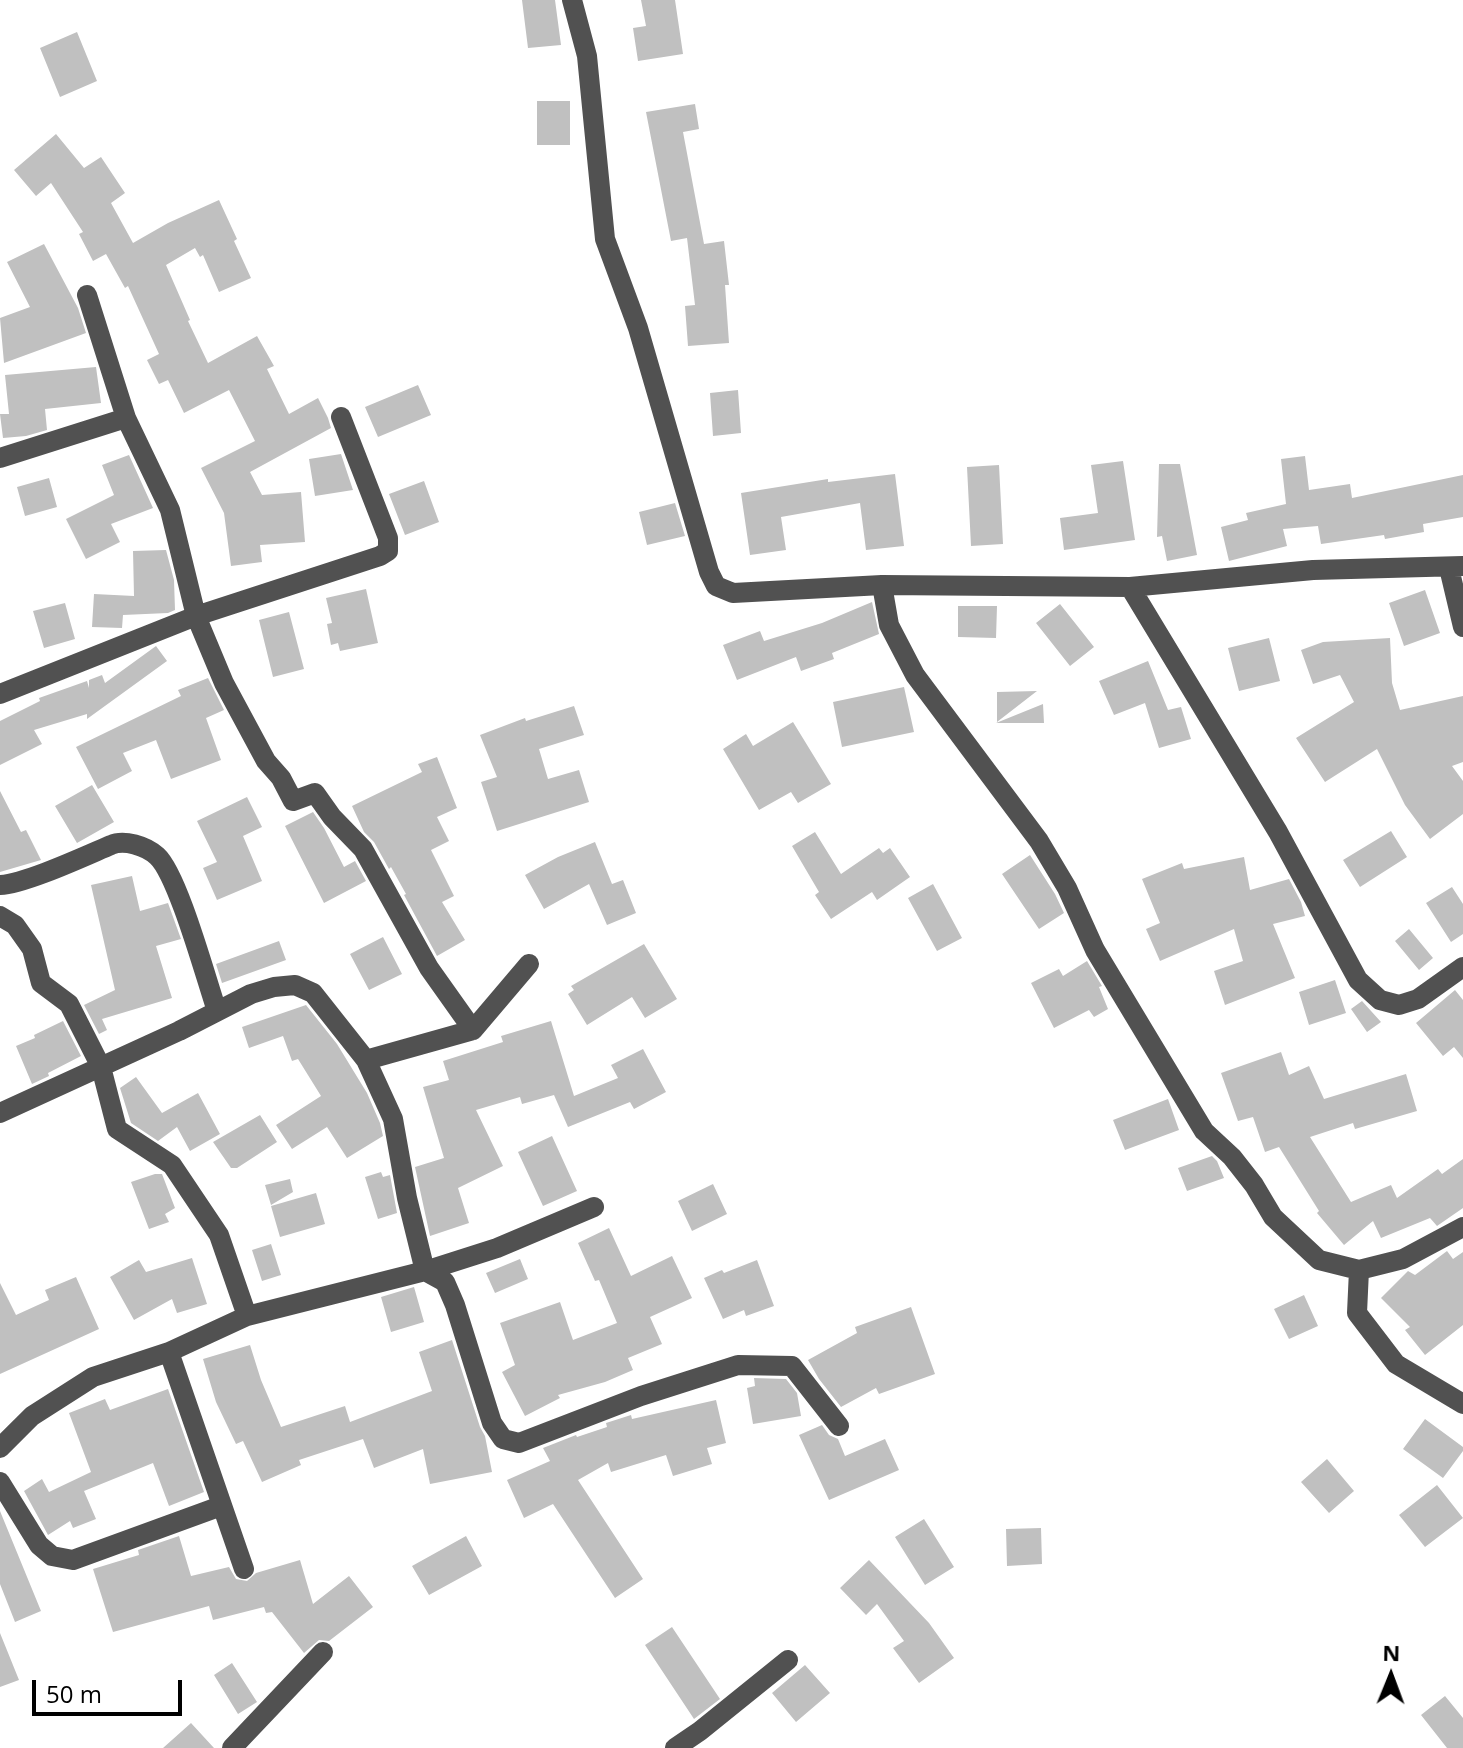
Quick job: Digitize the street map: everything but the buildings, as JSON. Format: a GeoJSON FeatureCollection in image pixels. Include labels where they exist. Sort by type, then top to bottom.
{"type":"FeatureCollection","features":[{"type":"Feature","properties":{"kind":"street"},"geometry":{"type":"LineString","coordinates":[[572,0],[587,56],[605,239],[638,328],[709,572],[716,586],[733,593],[882,585],[1130,587],[1313,570],[1456,567],[1463,627]]}},
{"type":"Feature","properties":{"kind":"street"},"geometry":{"type":"LineString","coordinates":[[87,295],[126,418],[170,510],[196,616],[224,683],[266,761],[281,778],[293,801],[315,793],[332,817],[363,849],[429,968],[473,1030]]}},
{"type":"Feature","properties":{"kind":"street"},"geometry":{"type":"LineString","coordinates":[[0,694],[196,616],[388,551],[388,538],[341,417]]}},
{"type":"Feature","properties":{"kind":"street"},"geometry":{"type":"LineString","coordinates":[[0,458],[126,418]]}},
{"type":"Feature","properties":{"kind":"street"},"geometry":{"type":"LineString","coordinates":[[882,585],[889,625],[915,675],[1039,841],[1067,888],[1095,950],[1204,1131],[1232,1157],[1273,1217],[1319,1260],[1359,1270],[1403,1259],[1463,1227]]}},
{"type":"Feature","properties":{"kind":"street"},"geometry":{"type":"LineString","coordinates":[[1130,587],[1278,832],[1358,980],[1380,1000],[1399,1005],[1418,999],[1463,967]]}},
{"type":"Feature","properties":{"kind":"street"},"geometry":{"type":"LineString","coordinates":[[0,885],[115,843],[143,847],[158,857],[175,886],[217,1011]]}},
{"type":"Feature","properties":{"kind":"street"},"geometry":{"type":"LineString","coordinates":[[0,916],[15,925],[32,949],[41,983],[69,1004],[101,1067],[117,1129],[172,1165],[219,1235],[247,1316]]}},
{"type":"Feature","properties":{"kind":"street"},"geometry":{"type":"LineString","coordinates":[[366,1060],[473,1030],[529,964]]}},
{"type":"Feature","properties":{"kind":"street"},"geometry":{"type":"LineString","coordinates":[[0,1113],[251,994],[295,985],[313,993],[366,1060],[393,1119],[407,1198],[425,1271],[445,1282],[492,1423],[503,1439],[519,1443],[641,1396],[738,1365],[792,1366],[839,1426]]}},
{"type":"Feature","properties":{"kind":"street"},"geometry":{"type":"LineString","coordinates":[[0,1448],[32,1416],[93,1377],[169,1352],[247,1316],[425,1271],[497,1248],[594,1207]]}},
{"type":"Feature","properties":{"kind":"street"},"geometry":{"type":"LineString","coordinates":[[1359,1270],[1357,1313],[1396,1364],[1463,1404]]}},
{"type":"Feature","properties":{"kind":"street"},"geometry":{"type":"LineString","coordinates":[[169,1352],[244,1569]]}},
{"type":"Feature","properties":{"kind":"street"},"geometry":{"type":"LineString","coordinates":[[0,1482],[39,1545],[52,1556],[73,1560],[221,1506]]}},
{"type":"Feature","properties":{"kind":"street"},"geometry":{"type":"LineString","coordinates":[[238,1746],[323,1652]]}},
{"type":"Feature","properties":{"kind":"street"},"geometry":{"type":"LineString","coordinates":[[675,1748],[788,1660]]}}]}
